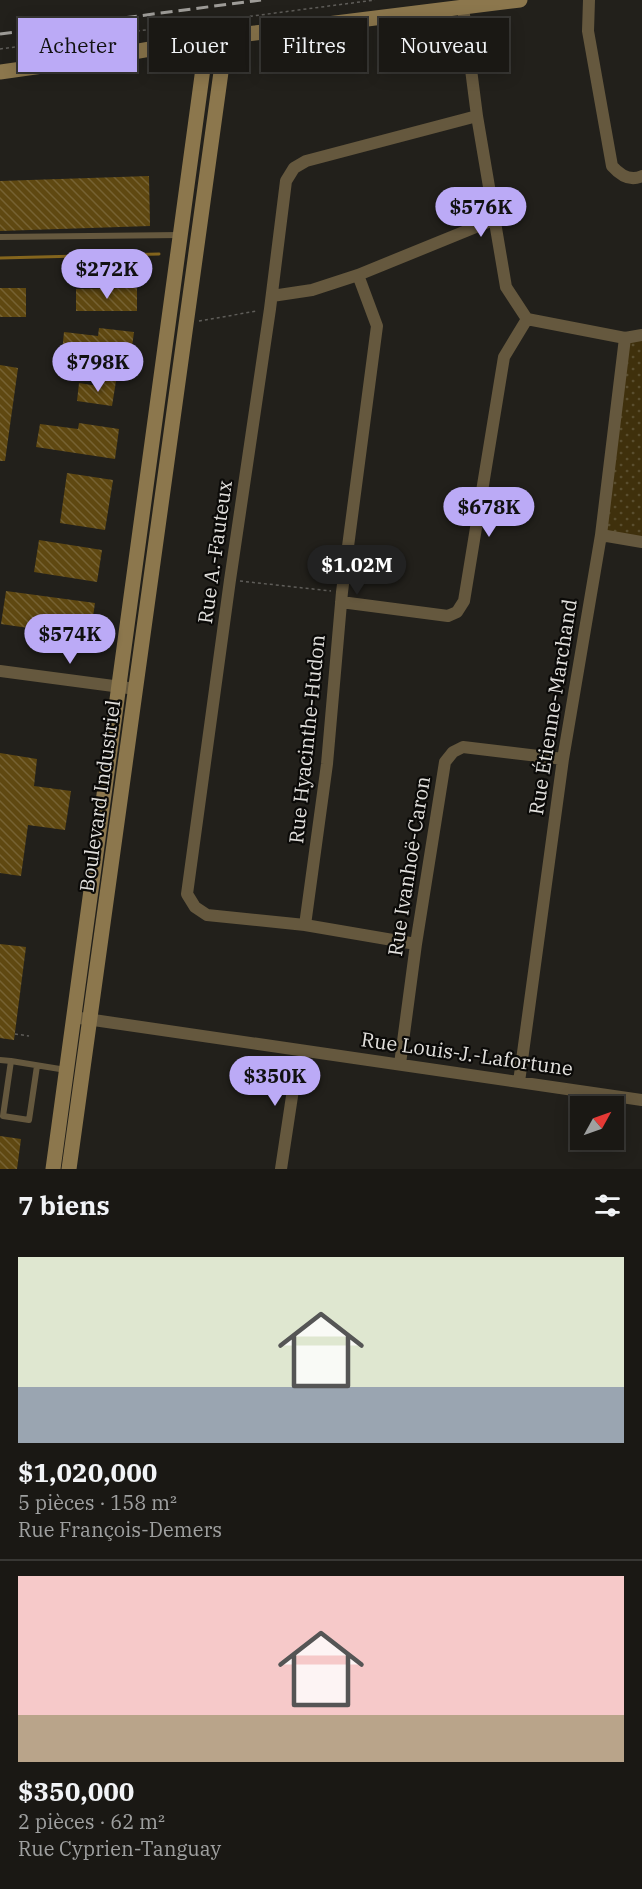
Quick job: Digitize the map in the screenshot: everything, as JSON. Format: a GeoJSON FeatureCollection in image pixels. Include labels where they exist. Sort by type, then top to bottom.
{"type":"FeatureCollection","features":[{"type":"Feature","properties":{"kind":"street"},"geometry":{"type":"LineString","coordinates":[[249,33],[520,0]]}},
{"type":"Feature","properties":{"kind":"street"},"geometry":{"type":"LineString","coordinates":[[589,0],[588,32],[612,166],[621,175],[636,179],[642,176]]}},
{"type":"Feature","properties":{"kind":"street"},"geometry":{"type":"LineString","coordinates":[[463,7],[477,116],[506,287],[527,319],[625,338],[642,335]]}},
{"type":"Feature","properties":{"kind":"street"},"geometry":{"type":"LineString","coordinates":[[0,72],[149,49]]}},
{"type":"Feature","properties":{"kind":"street","name":"Boulevard Industriel"},"geometry":{"type":"LineString","coordinates":[[53,1169],[203,72]]}},
{"type":"Feature","properties":{"kind":"street","name":"Boulevard Industriel"},"geometry":{"type":"LineString","coordinates":[[69,1169],[221,72]]}},
{"type":"Feature","properties":{"kind":"street","name":"Rue A.-Fauteux"},"geometry":{"type":"LineString","coordinates":[[416,944],[305,925],[207,915],[195,907],[187,894],[271,303],[286,181],[294,168],[306,161],[477,116]]}},
{"type":"Feature","properties":{"kind":"street"},"geometry":{"type":"LineString","coordinates":[[271,303],[358,275],[493,220]]}},
{"type":"Feature","properties":{"kind":"street"},"geometry":{"type":"LineString","coordinates":[[180,238],[198,244]]}},
{"type":"Feature","properties":{"kind":"street","name":"Rue Hyacinthe-Hudon"},"geometry":{"type":"LineString","coordinates":[[305,925],[327,764],[342,597],[377,326],[358,275]]}},
{"type":"Feature","properties":{"kind":"street"},"geometry":{"type":"LineString","coordinates":[[174,285],[192,287]]}},
{"type":"Feature","properties":{"kind":"street"},"geometry":{"type":"LineString","coordinates":[[342,597],[448,616],[457,612],[464,601],[504,357],[527,319]]}},
{"type":"Feature","properties":{"kind":"street","name":"Rue Étienne-Marchand"},"geometry":{"type":"LineString","coordinates":[[519,1082],[563,759],[601,535],[625,338]]}},
{"type":"Feature","properties":{"kind":"street"},"geometry":{"type":"LineString","coordinates":[[161,380],[178,382]]}},
{"type":"Feature","properties":{"kind":"street"},"geometry":{"type":"LineString","coordinates":[[147,478],[165,482]]}},
{"type":"Feature","properties":{"kind":"street"},"geometry":{"type":"LineString","coordinates":[[601,535],[642,542]]}},
{"type":"Feature","properties":{"kind":"street"},"geometry":{"type":"LineString","coordinates":[[138,545],[156,548]]}},
{"type":"Feature","properties":{"kind":"street"},"geometry":{"type":"LineString","coordinates":[[132,586],[150,590]]}},
{"type":"Feature","properties":{"kind":"street"},"geometry":{"type":"LineString","coordinates":[[0,671],[136,689]]}},
{"type":"Feature","properties":{"kind":"street","name":"Rue Ivanhoë-Caron"},"geometry":{"type":"LineString","coordinates":[[400,1064],[416,944],[446,762],[453,752],[463,747],[563,759]]}},
{"type":"Feature","properties":{"kind":"street"},"geometry":{"type":"LineString","coordinates":[[84,939],[101,940]]}},
{"type":"Feature","properties":{"kind":"street","name":"Rue Louis-J.-Lafortune"},"geometry":{"type":"LineString","coordinates":[[73,1017],[642,1100]]}},
{"type":"Feature","properties":{"kind":"street"},"geometry":{"type":"LineString","coordinates":[[281,1169],[299,1050]]}},
{"type":"Feature","properties":{"kind":"lane"},"geometry":{"type":"LineString","coordinates":[[0,237],[180,238]]}},
{"type":"Feature","properties":{"kind":"lane"},"geometry":{"type":"LineString","coordinates":[[0,1060],[66,1070]]}},
{"type":"Feature","properties":{"kind":"lane"},"geometry":{"type":"LineString","coordinates":[[11,1061],[3,1116],[29,1120],[37,1066]]}},
{"type":"Feature","properties":{"kind":"path"},"geometry":{"type":"LineString","coordinates":[[0,49],[375,0]]}},
{"type":"Feature","properties":{"kind":"path"},"geometry":{"type":"LineString","coordinates":[[187,323],[271,303]]}},
{"type":"Feature","properties":{"kind":"path"},"geometry":{"type":"LineString","coordinates":[[230,580],[342,597]]}},
{"type":"Feature","properties":{"kind":"path"},"geometry":{"type":"LineString","coordinates":[[15,1034],[29,1036]]}},
{"type":"Feature","properties":{"kind":"shaded area"},"geometry":{"type":"Polygon","coordinates":[[[642,335],[642,542],[601,535],[625,338],[642,335]]]}},
{"type":"Feature","properties":{"kind":"building"},"geometry":{"type":"Polygon","coordinates":[[[149,176],[150,226],[0,231],[0,181],[149,176]]]}},
{"type":"Feature","properties":{"kind":"building"},"geometry":{"type":"Polygon","coordinates":[[[0,288],[26,288],[26,317],[0,317],[0,288]]]}},
{"type":"Feature","properties":{"kind":"building"},"geometry":{"type":"Polygon","coordinates":[[[137,288],[137,311],[76,311],[76,289],[137,288]]]}},
{"type":"Feature","properties":{"kind":"building"},"geometry":{"type":"Polygon","coordinates":[[[99,328],[134,332],[130,362],[62,352],[64,332],[98,336],[99,328]]]}},
{"type":"Feature","properties":{"kind":"building"},"geometry":{"type":"Polygon","coordinates":[[[0,365],[18,368],[5,461],[0,461],[0,365]]]}},
{"type":"Feature","properties":{"kind":"building"},"geometry":{"type":"Polygon","coordinates":[[[99,379],[116,381],[112,406],[77,401],[79,383],[98,386],[99,379]]]}},
{"type":"Feature","properties":{"kind":"building"},"geometry":{"type":"Polygon","coordinates":[[[79,423],[119,429],[115,459],[36,447],[40,424],[78,429],[79,423]]]}},
{"type":"Feature","properties":{"kind":"building"},"geometry":{"type":"Polygon","coordinates":[[[67,473],[113,480],[105,530],[60,523],[67,473]]]}},
{"type":"Feature","properties":{"kind":"building"},"geometry":{"type":"Polygon","coordinates":[[[39,540],[102,550],[97,582],[34,572],[39,540]]]}},
{"type":"Feature","properties":{"kind":"building"},"geometry":{"type":"Polygon","coordinates":[[[6,591],[95,603],[90,637],[1,624],[6,591]]]}},
{"type":"Feature","properties":{"kind":"building"},"geometry":{"type":"Polygon","coordinates":[[[0,753],[37,759],[34,786],[71,791],[65,830],[28,825],[21,876],[0,873],[0,753]]]}},
{"type":"Feature","properties":{"kind":"building"},"geometry":{"type":"Polygon","coordinates":[[[0,944],[26,947],[14,1040],[0,1038],[0,944]]]}},
{"type":"Feature","properties":{"kind":"building"},"geometry":{"type":"Polygon","coordinates":[[[0,1136],[21,1139],[17,1169],[0,1169],[0,1136]]]}},
{"type":"Feature","properties":{"kind":"waterway"},"geometry":{"type":"LineString","coordinates":[[0,258],[159,254]]}},
{"type":"Feature","properties":{"kind":"railway"},"geometry":{"type":"LineString","coordinates":[[0,34],[261,0]]}}]}
